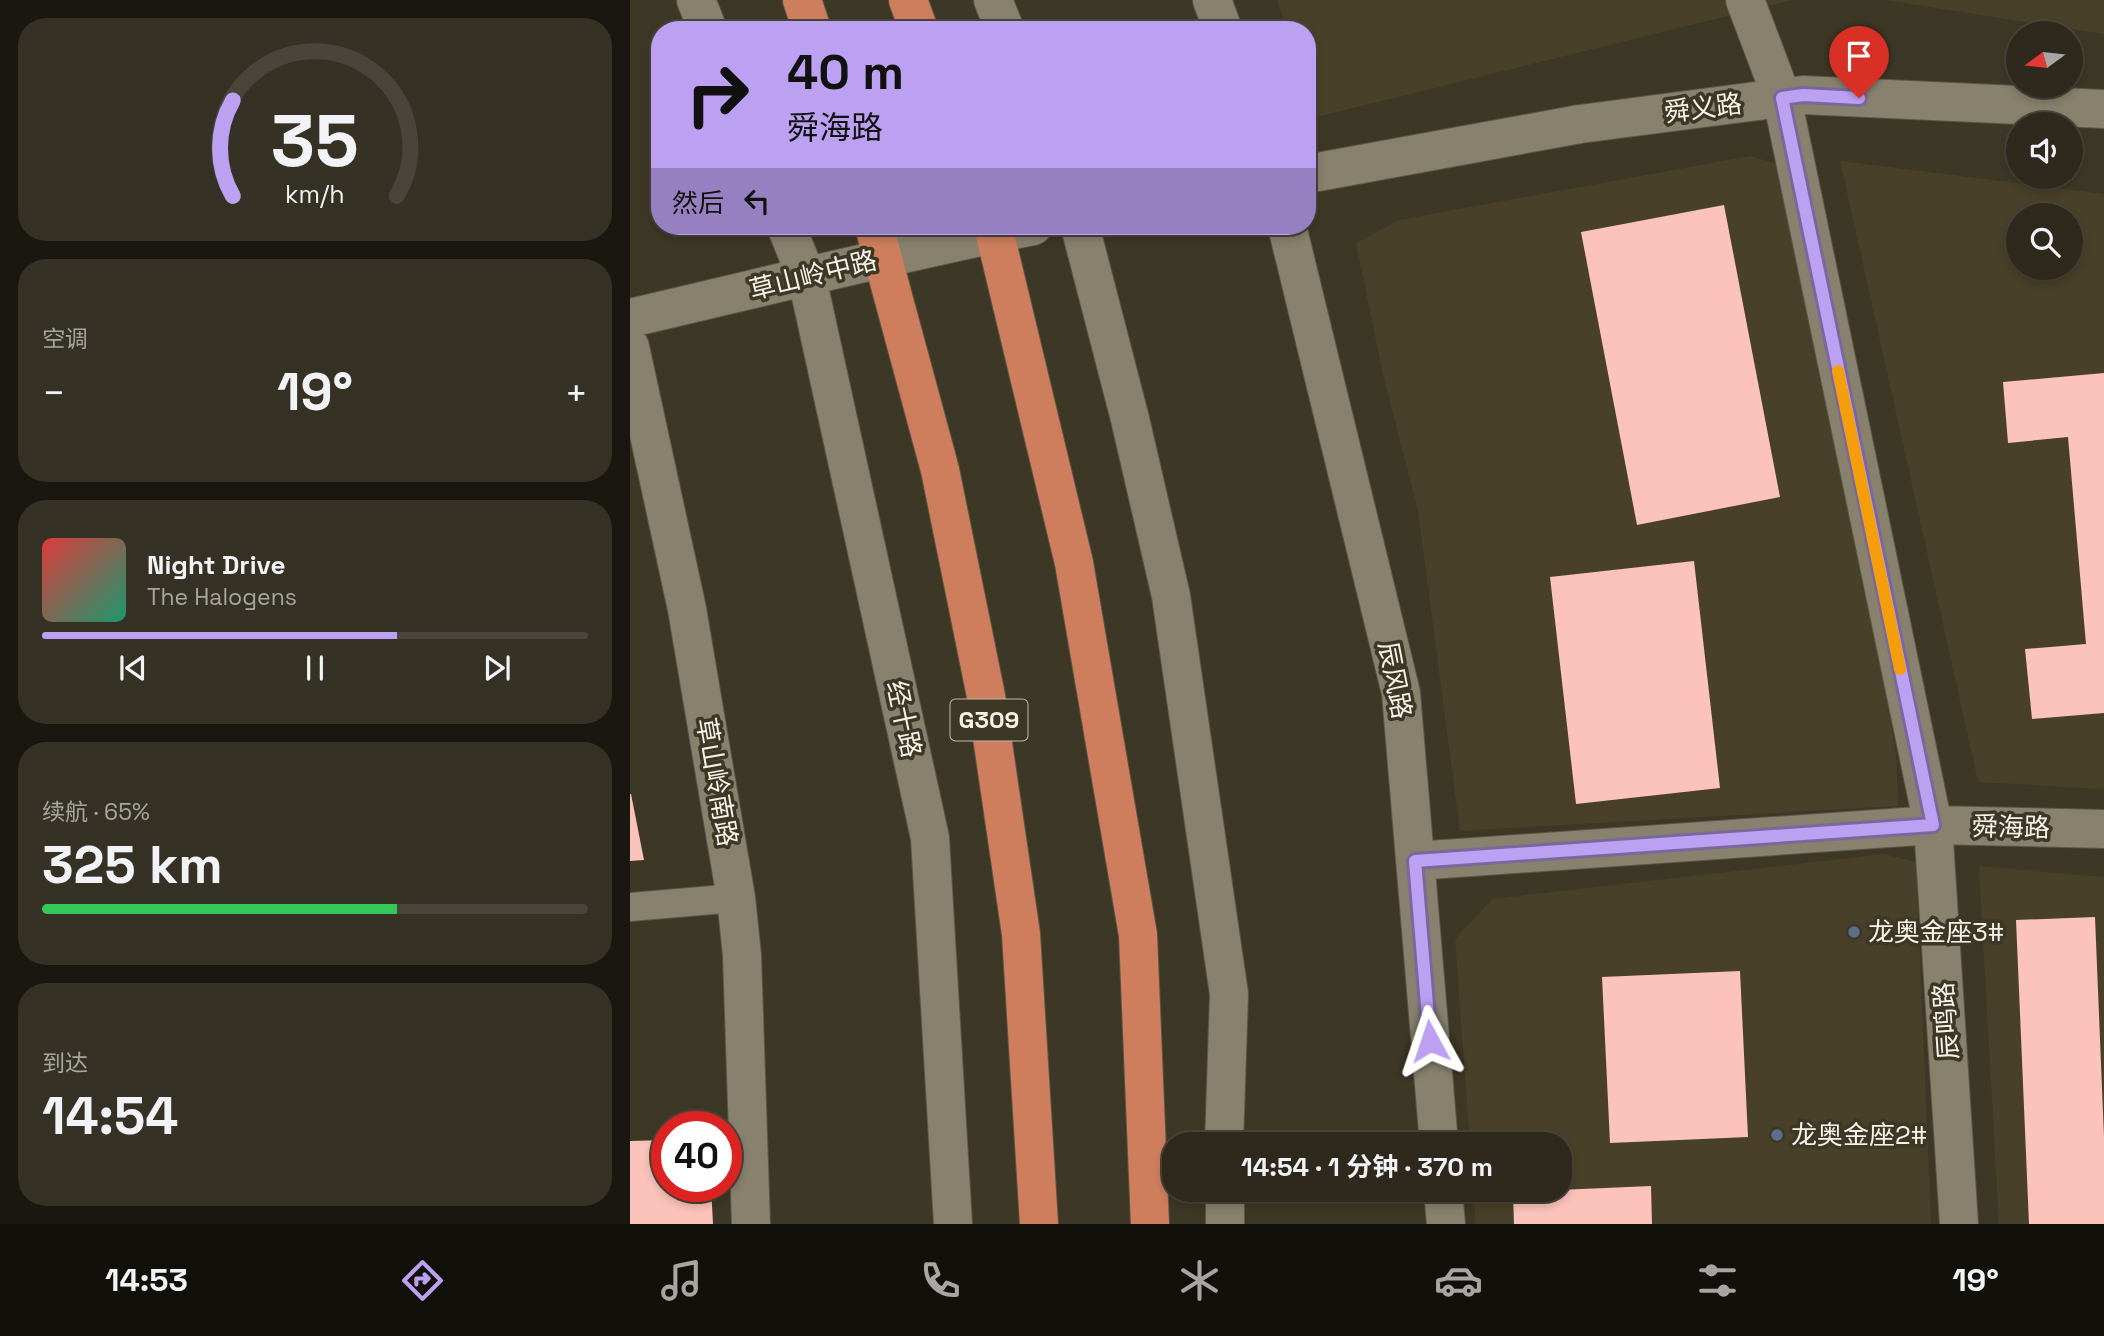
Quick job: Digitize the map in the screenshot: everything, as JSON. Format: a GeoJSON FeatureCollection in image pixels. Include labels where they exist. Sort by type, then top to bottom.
{"type":"FeatureCollection","features":[{"type":"Feature","properties":{"kind":"highway"},"geometry":{"type":"LineString","coordinates":[[802,0],[809,21]]}},
{"type":"Feature","properties":{"kind":"highway"},"geometry":{"type":"LineString","coordinates":[[908,0],[916,21]]}},
{"type":"Feature","properties":{"kind":"highway"},"geometry":{"type":"LineString","coordinates":[[995,235],[1074,563],[1138,935],[1150,1224]]}},
{"type":"Feature","properties":{"kind":"highway","name":"G309"},"geometry":{"type":"LineString","coordinates":[[879,241],[940,470],[986,696],[1021,934],[1039,1224]]}},
{"type":"Feature","properties":{"kind":"street"},"geometry":{"type":"LineString","coordinates":[[696,0],[704,21]]}},
{"type":"Feature","properties":{"kind":"street"},"geometry":{"type":"LineString","coordinates":[[993,0],[1001,21]]}},
{"type":"Feature","properties":{"kind":"street"},"geometry":{"type":"LineString","coordinates":[[1212,0],[1220,21]]}},
{"type":"Feature","properties":{"kind":"street","name":"辰鸣路"},"geometry":{"type":"LineString","coordinates":[[1745,0],[1782,98],[1933,825],[1959,1224]]}},
{"type":"Feature","properties":{"kind":"street","name":"舜义路"},"geometry":{"type":"LineString","coordinates":[[1316,172],[1580,124],[1803,95],[2104,109]]}},
{"type":"Feature","properties":{"kind":"street","name":"经十路"},"geometry":{"type":"LineString","coordinates":[[790,235],[807,278],[930,838],[953,1224]]}},
{"type":"Feature","properties":{"kind":"street","name":"草山岭中路"},"geometry":{"type":"LineString","coordinates":[[630,318],[807,278],[879,241],[942,235]]}},
{"type":"Feature","properties":{"kind":"street"},"geometry":{"type":"LineString","coordinates":[[1082,235],[1130,419],[1171,596],[1229,994],[1224,1132]]}},
{"type":"Feature","properties":{"kind":"street","name":"辰风路"},"geometry":{"type":"LineString","coordinates":[[1289,235],[1401,693],[1438,1132]]}},
{"type":"Feature","properties":{"kind":"street","name":"草山岭南路"},"geometry":{"type":"LineString","coordinates":[[630,347],[687,609],[736,898],[742,955],[751,1224]]}},
{"type":"Feature","properties":{"kind":"street","name":"舜海路"},"geometry":{"type":"LineString","coordinates":[[1415,861],[1933,825],[2104,829]]}},
{"type":"Feature","properties":{"kind":"street"},"geometry":{"type":"LineString","coordinates":[[630,907],[736,898]]}},
{"type":"Feature","properties":{"kind":"street"},"geometry":{"type":"LineString","coordinates":[[1225,1202],[1225,1224]]}},
{"type":"Feature","properties":{"kind":"street"},"geometry":{"type":"LineString","coordinates":[[1444,1202],[1446,1224]]}},
{"type":"Feature","properties":{"kind":"shaded area"},"geometry":{"type":"Polygon","coordinates":[[[1277,0],[1792,0],[1317,117],[1316,21],[1284,21],[1277,0]]]}},
{"type":"Feature","properties":{"kind":"shaded area"},"geometry":{"type":"Polygon","coordinates":[[[1884,0],[2104,0],[2104,34],[2083,31],[2083,21],[2020,21],[1884,0]]]}},
{"type":"Feature","properties":{"kind":"shaded area"},"geometry":{"type":"Polygon","coordinates":[[[1750,156],[1788,167],[1855,494],[1896,755],[1898,806],[1460,831],[1418,511],[1383,375],[1356,243],[1399,220],[1750,156]]]}},
{"type":"Feature","properties":{"kind":"shaded area"},"geometry":{"type":"Polygon","coordinates":[[[1840,161],[2006,182],[2006,189],[2064,189],[2104,194],[2104,789],[1978,782],[1840,161]]]}},
{"type":"Feature","properties":{"kind":"shaded area"},"geometry":{"type":"Polygon","coordinates":[[[1884,854],[1916,862],[1931,1224],[1476,1224],[1474,1202],[1572,1202],[1572,1132],[1469,1132],[1455,939],[1492,899],[1884,854]]]}},
{"type":"Feature","properties":{"kind":"shaded area"},"geometry":{"type":"Polygon","coordinates":[[[1979,866],[2104,877],[2104,1224],[1999,1224],[1979,866]]]}},
{"type":"Feature","properties":{"kind":"building"},"geometry":{"type":"Polygon","coordinates":[[[1724,205],[1780,497],[1637,525],[1581,232],[1724,205]]]}},
{"type":"Feature","properties":{"kind":"building"},"geometry":{"type":"Polygon","coordinates":[[[2104,373],[2104,713],[2032,719],[2025,649],[2086,644],[2068,437],[2008,443],[2003,382],[2104,373]]]}},
{"type":"Feature","properties":{"kind":"building"},"geometry":{"type":"Polygon","coordinates":[[[1694,561],[1720,788],[1576,804],[1550,577],[1694,561]]]}},
{"type":"Feature","properties":{"kind":"building"},"geometry":{"type":"Polygon","coordinates":[[[631,794],[644,860],[630,861],[631,794]]]}},
{"type":"Feature","properties":{"kind":"building"},"geometry":{"type":"Polygon","coordinates":[[[2095,917],[2104,1137],[2104,1224],[2029,1224],[2016,920],[2095,917]]]}},
{"type":"Feature","properties":{"kind":"building"},"geometry":{"type":"Polygon","coordinates":[[[1740,971],[1748,1137],[1610,1143],[1602,977],[1740,971]]]}},
{"type":"Feature","properties":{"kind":"building"},"geometry":{"type":"Polygon","coordinates":[[[651,1140],[651,1202],[712,1202],[713,1224],[630,1224],[630,1141],[651,1140]]]}},
{"type":"Feature","properties":{"kind":"building"},"geometry":{"type":"Polygon","coordinates":[[[1651,1186],[1652,1224],[1514,1224],[1513,1202],[1572,1202],[1572,1189],[1651,1186]]]}},
{"type":"Feature","properties":{"kind":"slow traffic"},"geometry":{"type":"LineString","coordinates":[[1838,371],[1900,669]]}},
{"type":"Feature","properties":{"kind":"place","name":"龙奥金座3#"},"geometry":{"type":"Point","coordinates":[1854,932]}},
{"type":"Feature","properties":{"kind":"place","name":"龙奥金座2#"},"geometry":{"type":"Point","coordinates":[1777,1135]}},
{"type":"Feature","properties":{"kind":"route"},"geometry":{"type":"LineString","coordinates":[[1430,1041],[1415,861],[1933,825],[1782,98],[1803,95],[1859,98]]}}]}
